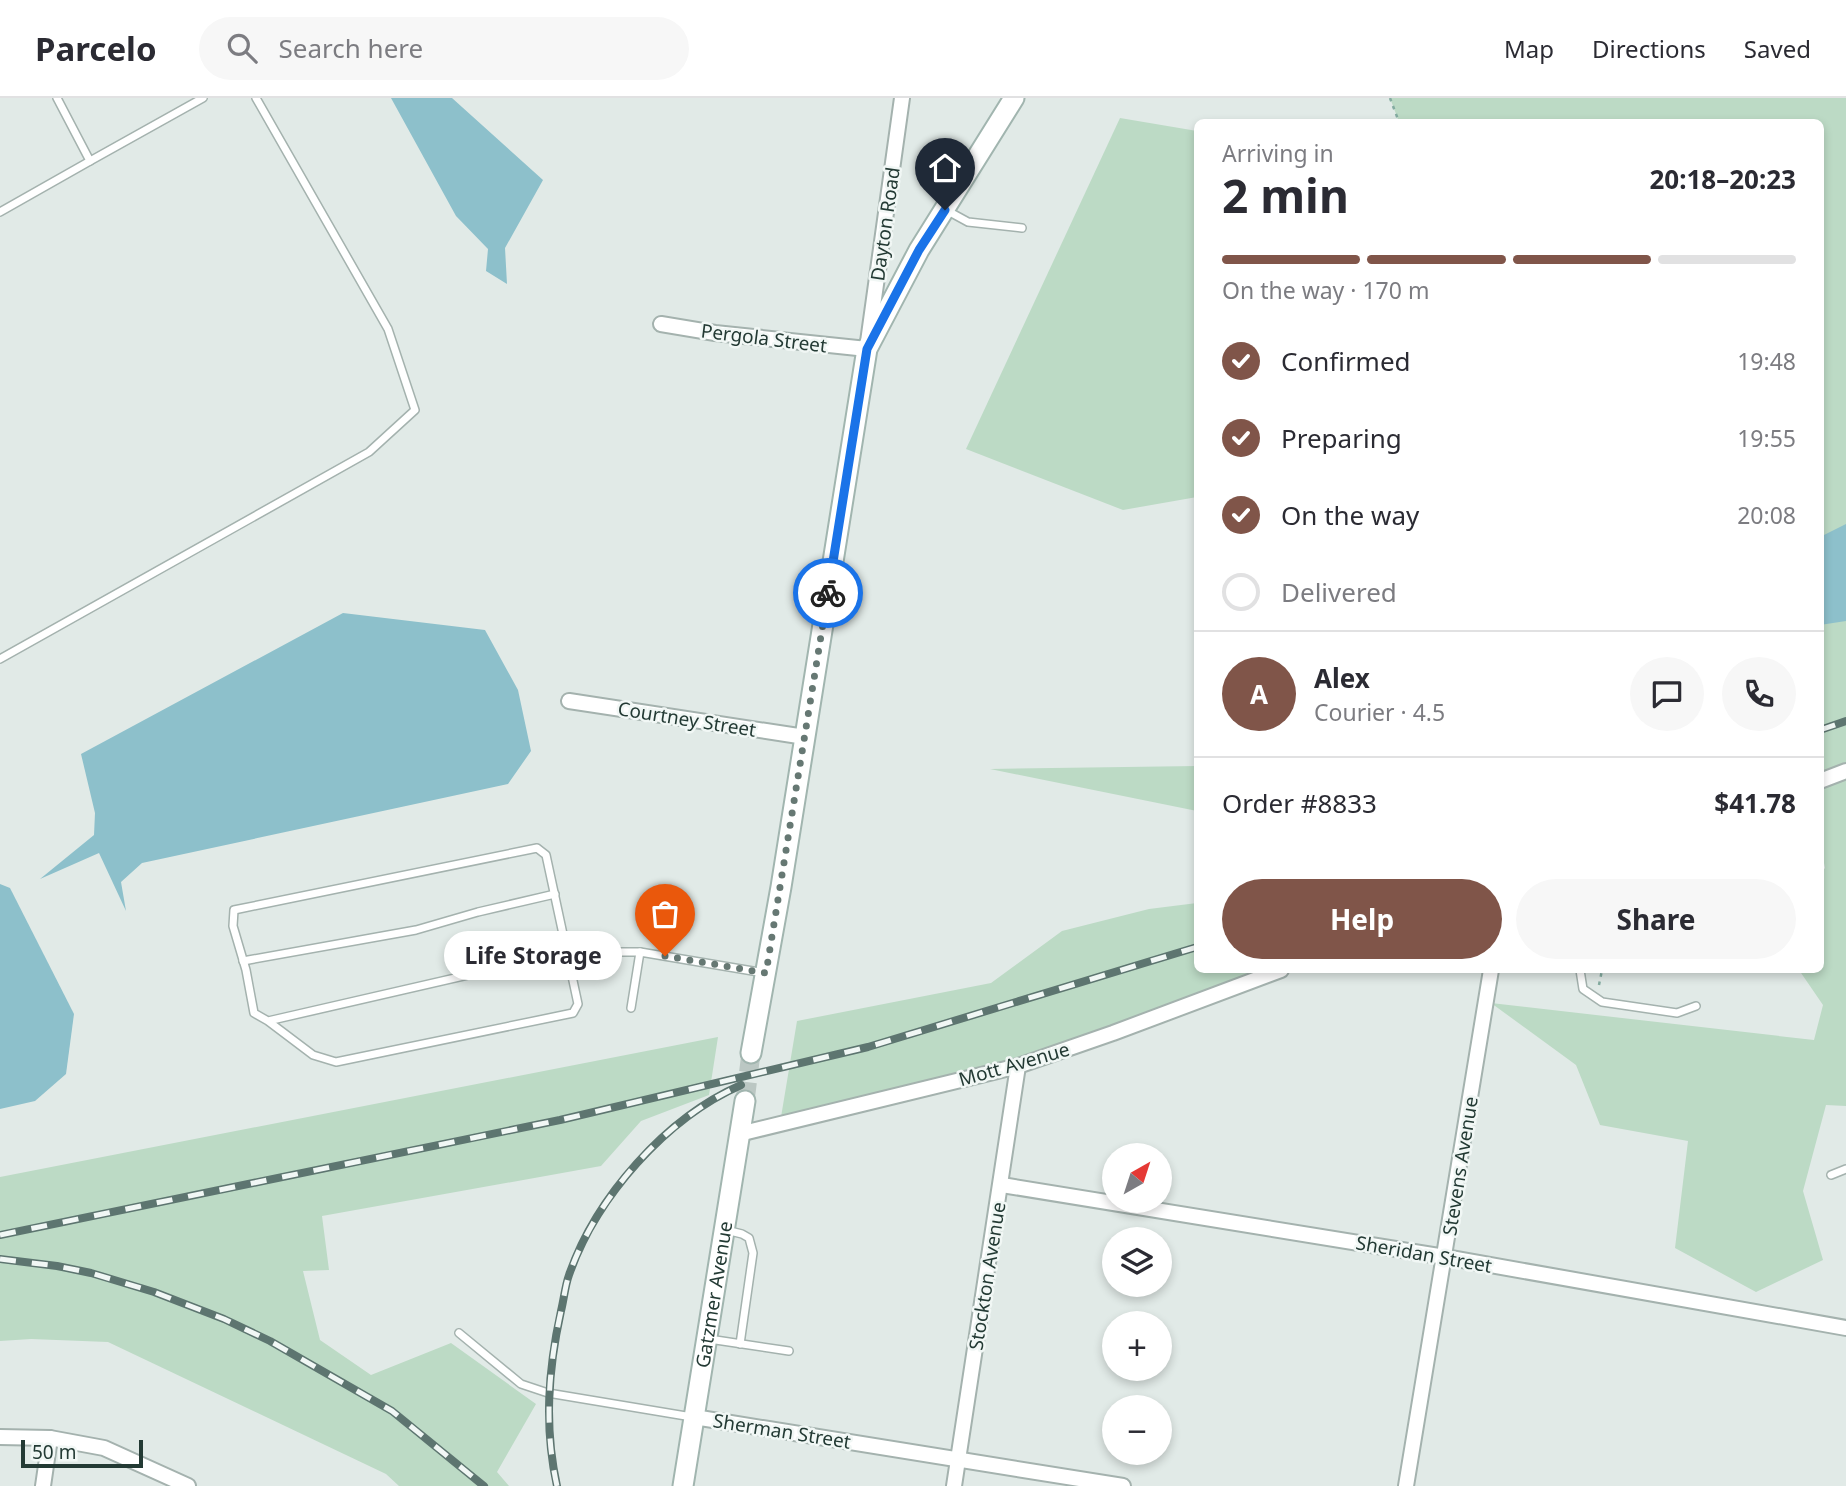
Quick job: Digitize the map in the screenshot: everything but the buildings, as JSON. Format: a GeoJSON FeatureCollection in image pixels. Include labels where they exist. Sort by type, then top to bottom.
{"type":"FeatureCollection","features":[{"type":"Feature","properties":{"kind":"street","name":"Dayton Road"},"geometry":{"type":"LineString","coordinates":[[867,349],[902,98]]}},
{"type":"Feature","properties":{"kind":"street"},"geometry":{"type":"LineString","coordinates":[[751,1054],[867,349],[919,250],[1014,98]]}},
{"type":"Feature","properties":{"kind":"street","name":"Pergola Street"},"geometry":{"type":"LineString","coordinates":[[661,324],[715,333],[867,349]]}},
{"type":"Feature","properties":{"kind":"street","name":"Courtney Street"},"geometry":{"type":"LineString","coordinates":[[569,701],[805,737]]}},
{"type":"Feature","properties":{"kind":"street"},"geometry":{"type":"LineString","coordinates":[[1824,779],[1846,771]]}},
{"type":"Feature","properties":{"kind":"street","name":"Mott Avenue"},"geometry":{"type":"LineString","coordinates":[[739,1134],[1018,1066],[1113,1034],[1273,973]]}},
{"type":"Feature","properties":{"kind":"street","name":"Stevens Avenue"},"geometry":{"type":"LineString","coordinates":[[1406,1486],[1492,973]]}},
{"type":"Feature","properties":{"kind":"street","name":"Stockton Avenue"},"geometry":{"type":"LineString","coordinates":[[954,1486],[1002,1185],[1018,1066]]}},
{"type":"Feature","properties":{"kind":"street","name":"Gatzmer Avenue"},"geometry":{"type":"LineString","coordinates":[[683,1486],[745,1101]]}},
{"type":"Feature","properties":{"kind":"street","name":"Sheridan Street"},"geometry":{"type":"LineString","coordinates":[[1002,1185],[1445,1257],[1846,1328]]}},
{"type":"Feature","properties":{"kind":"street","name":"Sherman Street"},"geometry":{"type":"LineString","coordinates":[[694,1417],[1123,1486]]}},
{"type":"Feature","properties":{"kind":"street"},"geometry":{"type":"LineString","coordinates":[[0,1437],[50,1438],[104,1448],[188,1486]]}},
{"type":"Feature","properties":{"kind":"street"},"geometry":{"type":"LineString","coordinates":[[43,1486],[50,1438]]}},
{"type":"Feature","properties":{"kind":"lane"},"geometry":{"type":"LineString","coordinates":[[57,98],[90,160]]}},
{"type":"Feature","properties":{"kind":"lane"},"geometry":{"type":"LineString","coordinates":[[0,212],[203,98]]}},
{"type":"Feature","properties":{"kind":"lane"},"geometry":{"type":"LineString","coordinates":[[0,659],[369,452],[415,410],[388,329],[256,98]]}},
{"type":"Feature","properties":{"kind":"lane"},"geometry":{"type":"LineString","coordinates":[[945,210],[968,222],[1022,228]]}},
{"type":"Feature","properties":{"kind":"lane"},"geometry":{"type":"LineString","coordinates":[[537,848],[547,855],[555,894],[578,1004],[573,1013],[336,1062],[313,1055],[254,1013],[233,926],[234,910],[537,848]]}},
{"type":"Feature","properties":{"kind":"lane"},"geometry":{"type":"LineString","coordinates":[[243,961],[416,930],[555,894]]}},
{"type":"Feature","properties":{"kind":"lane"},"geometry":{"type":"LineString","coordinates":[[268,1021],[568,952],[640,952],[766,973]]}},
{"type":"Feature","properties":{"kind":"lane"},"geometry":{"type":"LineString","coordinates":[[631,1008],[640,952]]}},
{"type":"Feature","properties":{"kind":"lane"},"geometry":{"type":"LineString","coordinates":[[1580,973],[1583,989],[1601,1002],[1677,1013],[1696,1006]]}},
{"type":"Feature","properties":{"kind":"lane"},"geometry":{"type":"LineString","coordinates":[[1831,1175],[1846,1169]]}},
{"type":"Feature","properties":{"kind":"lane"},"geometry":{"type":"LineString","coordinates":[[725,1230],[749,1238],[753,1253],[740,1344]]}},
{"type":"Feature","properties":{"kind":"lane","name":"Sherman Street"},"geometry":{"type":"LineString","coordinates":[[460,1333],[521,1384],[539,1390],[694,1417]]}},
{"type":"Feature","properties":{"kind":"lane"},"geometry":{"type":"LineString","coordinates":[[708,1339],[789,1351]]}},
{"type":"Feature","properties":{"kind":"path"},"geometry":{"type":"LineString","coordinates":[[1390,98],[1398,119]]}},
{"type":"Feature","properties":{"kind":"path"},"geometry":{"type":"LineString","coordinates":[[1599,985],[1601,973]]}},
{"type":"Feature","properties":{"kind":"green space"},"geometry":{"type":"Polygon","coordinates":[[[1390,98],[1846,98],[1846,1106],[1826,1105],[1803,1191],[1823,1260],[1756,1292],[1675,1248],[1688,1141],[1600,1125],[1576,1065],[1491,1003],[1814,1040],[1823,1005],[1801,973],[1824,973],[1824,119],[1398,119],[1390,98]]]}},
{"type":"Feature","properties":{"kind":"green space"},"geometry":{"type":"Polygon","coordinates":[[[1120,118],[1194,130],[1194,498],[1123,510],[966,449],[1120,118]]]}},
{"type":"Feature","properties":{"kind":"green space"},"geometry":{"type":"Polygon","coordinates":[[[1194,766],[1194,810],[990,769],[1194,766]]]}},
{"type":"Feature","properties":{"kind":"green space"},"geometry":{"type":"Polygon","coordinates":[[[1194,903],[1194,973],[1276,973],[1014,1065],[781,1117],[797,1021],[991,983],[1062,931],[1149,909],[1194,903]]]}},
{"type":"Feature","properties":{"kind":"green space"},"geometry":{"type":"Polygon","coordinates":[[[718,1037],[709,1095],[641,1121],[601,1166],[322,1216],[329,1270],[303,1271],[320,1340],[371,1375],[451,1343],[536,1404],[497,1472],[509,1486],[399,1486],[386,1474],[108,1342],[31,1339],[0,1341],[0,1177],[718,1037]]]}},
{"type":"Feature","properties":{"kind":"water"},"geometry":{"type":"Polygon","coordinates":[[[391,98],[452,98],[543,180],[505,248],[507,284],[486,271],[488,249],[456,216],[391,98]]]}},
{"type":"Feature","properties":{"kind":"water"},"geometry":{"type":"Polygon","coordinates":[[[1846,524],[1846,621],[1824,624],[1824,535],[1846,524]]]}},
{"type":"Feature","properties":{"kind":"water"},"geometry":{"type":"Polygon","coordinates":[[[343,613],[485,630],[518,690],[531,751],[508,784],[142,863],[121,882],[126,911],[99,853],[40,879],[94,835],[95,813],[81,754],[343,613]]]}},
{"type":"Feature","properties":{"kind":"water"},"geometry":{"type":"Polygon","coordinates":[[[0,884],[10,888],[74,1014],[66,1074],[35,1101],[0,1109],[0,884]]]}},
{"type":"Feature","properties":{"kind":"tunnel"},"geometry":{"type":"LineString","coordinates":[[745,1101],[751,1053]]}},
{"type":"Feature","properties":{"kind":"railway"},"geometry":{"type":"LineString","coordinates":[[1824,729],[1846,721]]}},
{"type":"Feature","properties":{"kind":"railway"},"geometry":{"type":"LineString","coordinates":[[0,1235],[560,1120],[868,1047],[1194,948]]}},
{"type":"Feature","properties":{"kind":"railway"},"geometry":{"type":"LineString","coordinates":[[557,1486],[550,1442],[551,1377],[566,1284],[581,1246],[597,1217],[637,1163],[686,1118],[713,1099],[741,1085]]}},
{"type":"Feature","properties":{"kind":"railway"},"geometry":{"type":"LineString","coordinates":[[0,1259],[91,1273],[154,1292],[224,1319],[270,1341],[392,1411],[484,1486]]}},
{"type":"Feature","properties":{"kind":"way so far"},"geometry":{"type":"LineString","coordinates":[[665,956],[766,973],[828,593]]}},
{"type":"Feature","properties":{"kind":"place","name":"Life Storage"},"geometry":{"type":"Point","coordinates":[665,956]}},
{"type":"Feature","properties":{"kind":"route"},"geometry":{"type":"LineString","coordinates":[[828,593],[867,349],[919,250],[945,210]]}}]}
